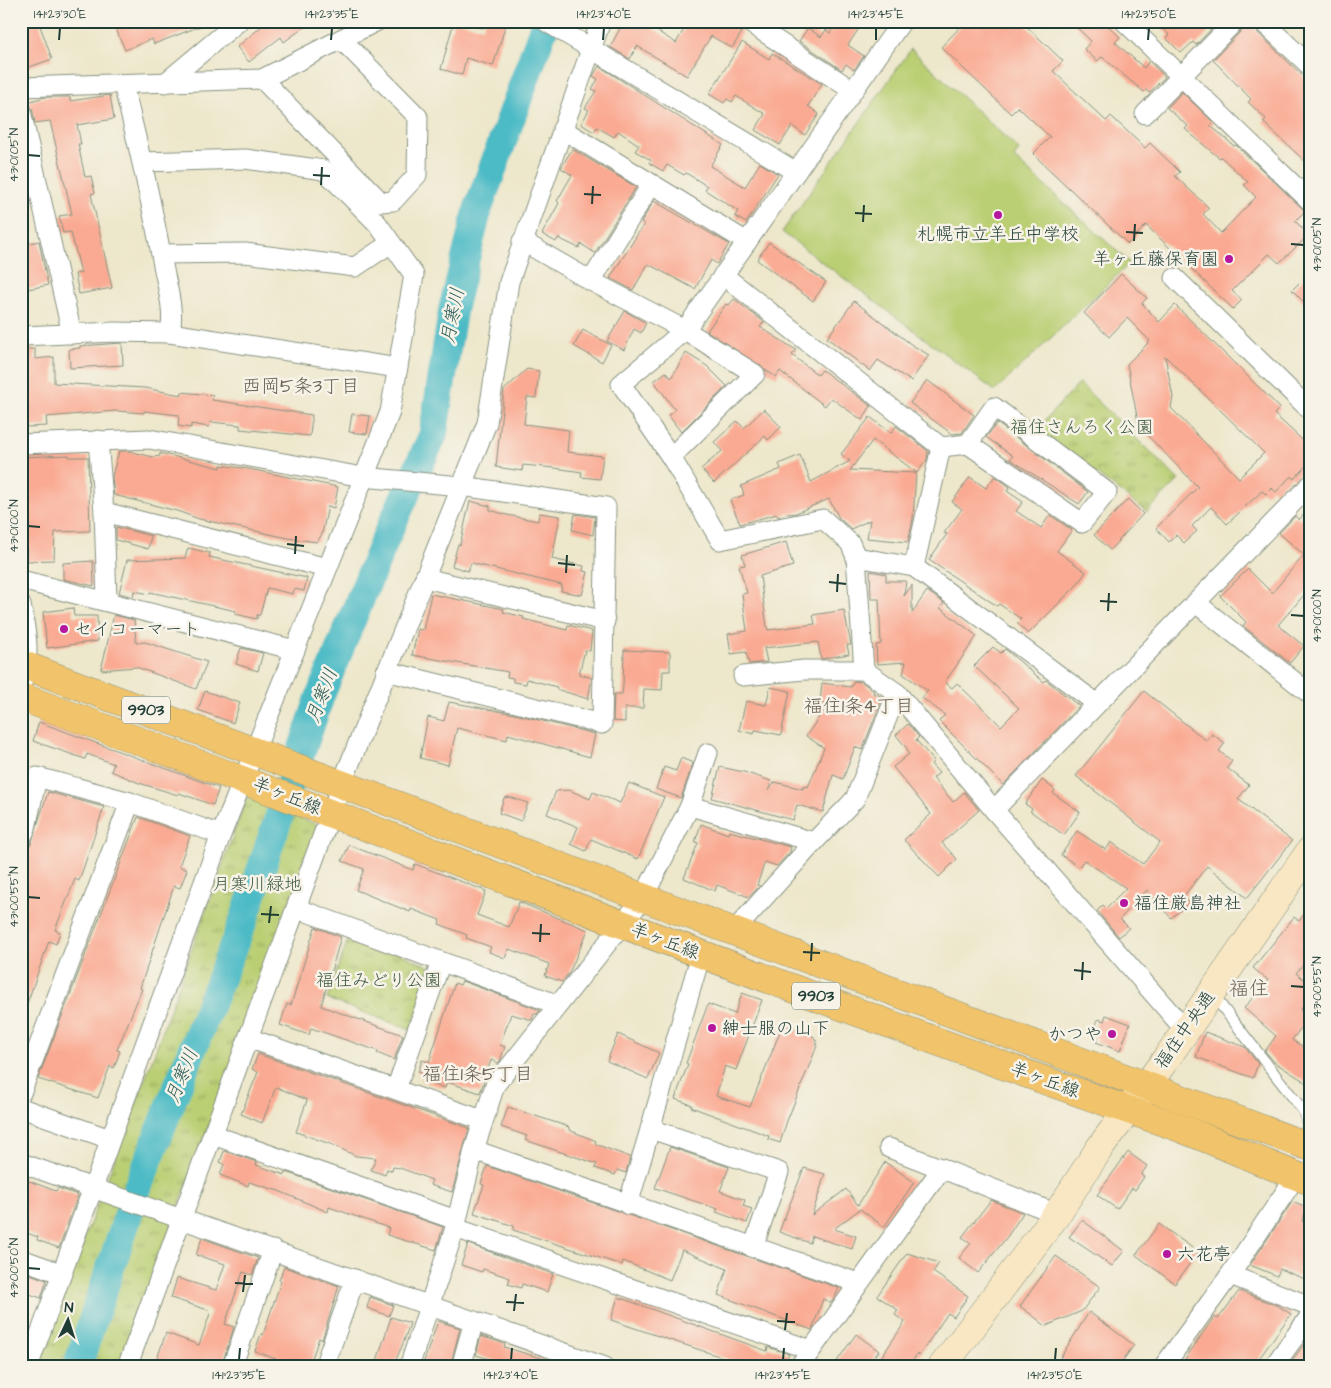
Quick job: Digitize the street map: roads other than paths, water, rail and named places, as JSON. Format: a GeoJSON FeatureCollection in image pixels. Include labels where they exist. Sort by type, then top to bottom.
{"type":"FeatureCollection","features":[{"type":"Feature","properties":{"kind":"main road","name":"羊ヶ丘線"},"geometry":{"type":"LineString","coordinates":[[23,672],[263,753],[643,898],[1310,1147]]}},
{"type":"Feature","properties":{"kind":"main road","name":"羊ヶ丘線"},"geometry":{"type":"LineString","coordinates":[[21,697],[252,782],[701,954],[1126,1111],[1170,1125],[1303,1179]]}},
{"type":"Feature","properties":{"kind":"street"},"geometry":{"type":"LineString","coordinates":[[21,87],[262,79],[377,21]]}},
{"type":"Feature","properties":{"kind":"street"},"geometry":{"type":"LineString","coordinates":[[545,21],[796,172]]}},
{"type":"Feature","properties":{"kind":"street"},"geometry":{"type":"LineString","coordinates":[[127,1367],[296,908],[336,781],[386,672],[487,423],[509,282],[562,129],[584,44],[601,21]]}},
{"type":"Feature","properties":{"kind":"street"},"geometry":{"type":"LineString","coordinates":[[747,21],[852,90]]}},
{"type":"Feature","properties":{"kind":"street"},"geometry":{"type":"LineString","coordinates":[[864,670],[856,557],[850,543],[823,519],[720,540],[671,457],[621,384],[685,330],[902,21]]}},
{"type":"Feature","properties":{"kind":"street"},"geometry":{"type":"LineString","coordinates":[[1124,21],[1310,201]]}},
{"type":"Feature","properties":{"kind":"street"},"geometry":{"type":"LineString","coordinates":[[1145,114],[1235,21]]}},
{"type":"Feature","properties":{"kind":"street"},"geometry":{"type":"LineString","coordinates":[[1262,21],[1310,66]]}},
{"type":"Feature","properties":{"kind":"street"},"geometry":{"type":"LineString","coordinates":[[165,83],[233,23]]}},
{"type":"Feature","properties":{"kind":"street"},"geometry":{"type":"LineString","coordinates":[[262,79],[381,202],[393,201],[417,175],[418,117],[341,39]]}},
{"type":"Feature","properties":{"kind":"street"},"geometry":{"type":"LineString","coordinates":[[123,84],[142,162],[161,254],[173,320],[170,333]]}},
{"type":"Feature","properties":{"kind":"street"},"geometry":{"type":"LineString","coordinates":[[21,111],[72,334]]}},
{"type":"Feature","properties":{"kind":"street"},"geometry":{"type":"LineString","coordinates":[[562,129],[748,242]]}},
{"type":"Feature","properties":{"kind":"street"},"geometry":{"type":"LineString","coordinates":[[28,1356],[62,1274],[101,1191],[110,1139],[221,835],[252,782],[263,753],[294,650],[327,568],[370,478],[390,412],[414,275],[377,223],[324,170],[245,159],[142,162]]}},
{"type":"Feature","properties":{"kind":"street"},"geometry":{"type":"LineString","coordinates":[[592,281],[652,185]]}},
{"type":"Feature","properties":{"kind":"street"},"geometry":{"type":"LineString","coordinates":[[522,241],[592,281],[685,330],[756,374],[671,457]]}},
{"type":"Feature","properties":{"kind":"street"},"geometry":{"type":"LineString","coordinates":[[161,254],[245,253],[355,267],[391,243]]}},
{"type":"Feature","properties":{"kind":"street"},"geometry":{"type":"LineString","coordinates":[[723,275],[941,447],[968,444],[1082,523],[1107,492],[994,407],[968,444]]}},
{"type":"Feature","properties":{"kind":"street"},"geometry":{"type":"LineString","coordinates":[[1175,278],[1310,410]]}},
{"type":"Feature","properties":{"kind":"street"},"geometry":{"type":"LineString","coordinates":[[21,336],[170,333],[398,368]]}},
{"type":"Feature","properties":{"kind":"street"},"geometry":{"type":"LineString","coordinates":[[21,444],[149,439],[370,478],[461,486],[606,507],[602,724],[386,672]]}},
{"type":"Feature","properties":{"kind":"street"},"geometry":{"type":"LineString","coordinates":[[98,440],[104,512],[107,600]]}},
{"type":"Feature","properties":{"kind":"street"},"geometry":{"type":"LineString","coordinates":[[914,567],[941,447]]}},
{"type":"Feature","properties":{"kind":"street"},"geometry":{"type":"LineString","coordinates":[[994,810],[1310,485]]}},
{"type":"Feature","properties":{"kind":"street"},"geometry":{"type":"LineString","coordinates":[[104,512],[327,568]]}},
{"type":"Feature","properties":{"kind":"street"},"geometry":{"type":"LineString","coordinates":[[856,557],[914,567],[1096,703]]}},
{"type":"Feature","properties":{"kind":"street"},"geometry":{"type":"LineString","coordinates":[[425,578],[605,621]]}},
{"type":"Feature","properties":{"kind":"street"},"geometry":{"type":"LineString","coordinates":[[21,580],[107,600],[294,650]]}},
{"type":"Feature","properties":{"kind":"street"},"geometry":{"type":"LineString","coordinates":[[1196,603],[1310,694]]}},
{"type":"Feature","properties":{"kind":"street"},"geometry":{"type":"LineString","coordinates":[[21,604],[29,646],[23,672]]}},
{"type":"Feature","properties":{"kind":"street"},"geometry":{"type":"LineString","coordinates":[[743,676],[804,670],[864,670],[897,693],[994,810],[1185,1030]]}},
{"type":"Feature","properties":{"kind":"street"},"geometry":{"type":"LineString","coordinates":[[734,931],[814,842],[856,799],[897,693]]}},
{"type":"Feature","properties":{"kind":"street"},"geometry":{"type":"LineString","coordinates":[[410,1367],[428,1305],[456,1224],[482,1120],[495,1085],[556,1004],[643,898],[690,806],[708,753]]}},
{"type":"Feature","properties":{"kind":"street"},"geometry":{"type":"LineString","coordinates":[[21,838],[26,828],[37,777],[130,802],[221,835]]}},
{"type":"Feature","properties":{"kind":"street"},"geometry":{"type":"LineString","coordinates":[[21,1093],[130,802]]}},
{"type":"Feature","properties":{"kind":"street"},"geometry":{"type":"LineString","coordinates":[[690,806],[814,842]]}},
{"type":"Feature","properties":{"kind":"street","name":"福住中央通"},"geometry":{"type":"LineString","coordinates":[[942,1367],[1057,1214],[1126,1111],[1309,854]]}},
{"type":"Feature","properties":{"kind":"street"},"geometry":{"type":"LineString","coordinates":[[296,908],[556,1004]]}},
{"type":"Feature","properties":{"kind":"street"},"geometry":{"type":"LineString","coordinates":[[628,1205],[701,954]]}},
{"type":"Feature","properties":{"kind":"street"},"geometry":{"type":"LineString","coordinates":[[396,1089],[440,962]]}},
{"type":"Feature","properties":{"kind":"street"},"geometry":{"type":"LineString","coordinates":[[248,1038],[482,1120]]}},
{"type":"Feature","properties":{"kind":"street"},"geometry":{"type":"LineString","coordinates":[[21,1108],[110,1139]]}},
{"type":"Feature","properties":{"kind":"street"},"geometry":{"type":"LineString","coordinates":[[651,1129],[779,1172],[753,1248]]}},
{"type":"Feature","properties":{"kind":"street"},"geometry":{"type":"LineString","coordinates":[[213,1135],[456,1224],[811,1350]]}},
{"type":"Feature","properties":{"kind":"street"},"geometry":{"type":"LineString","coordinates":[[889,1148],[1057,1214]]}},
{"type":"Feature","properties":{"kind":"street"},"geometry":{"type":"LineString","coordinates":[[474,1150],[628,1205],[858,1283]]}},
{"type":"Feature","properties":{"kind":"street"},"geometry":{"type":"LineString","coordinates":[[21,1163],[474,1321],[555,1358],[605,1367]]}},
{"type":"Feature","properties":{"kind":"street"},"geometry":{"type":"LineString","coordinates":[[799,1367],[942,1168]]}},
{"type":"Feature","properties":{"kind":"street"},"geometry":{"type":"LineString","coordinates":[[1163,1367],[1303,1179]]}},
{"type":"Feature","properties":{"kind":"street"},"geometry":{"type":"LineString","coordinates":[[232,1367],[273,1250]]}},
{"type":"Feature","properties":{"kind":"street"},"geometry":{"type":"LineString","coordinates":[[21,1259],[62,1274]]}},
{"type":"Feature","properties":{"kind":"street"},"geometry":{"type":"LineString","coordinates":[[1230,1275],[1310,1306]]}},
{"type":"Feature","properties":{"kind":"street"},"geometry":{"type":"LineString","coordinates":[[324,1367],[355,1279]]}},
{"type":"Feature","properties":{"kind":"street"},"geometry":{"type":"LineString","coordinates":[[1273,1367],[1310,1316]]}},
{"type":"Feature","properties":{"kind":"street"},"geometry":{"type":"LineString","coordinates":[[461,1367],[474,1321]]}},
{"type":"Feature","properties":{"kind":"lane"},"geometry":{"type":"LineString","coordinates":[[1211,993],[1305,1113],[1310,1138]]}},
{"type":"Feature","properties":{"kind":"waterway","name":"月寒川"},"geometry":{"type":"LineString","coordinates":[[77,1367],[137,1189],[244,919],[321,694],[386,537],[433,435],[453,308],[478,209],[546,21]]}},
{"type":"Feature","properties":{"kind":"place","name":"札幌市立羊丘中学校"},"geometry":{"type":"Point","coordinates":[998,215]}},
{"type":"Feature","properties":{"kind":"place","name":"羊ヶ丘藤保育園"},"geometry":{"type":"Point","coordinates":[1229,259]}},
{"type":"Feature","properties":{"kind":"place","name":"セイコーマート"},"geometry":{"type":"Point","coordinates":[64,629]}},
{"type":"Feature","properties":{"kind":"place","name":"福住厳島神社"},"geometry":{"type":"Point","coordinates":[1124,903]}},
{"type":"Feature","properties":{"kind":"place","name":"紳士服の山下"},"geometry":{"type":"Point","coordinates":[712,1028]}},
{"type":"Feature","properties":{"kind":"place","name":"かつや"},"geometry":{"type":"Point","coordinates":[1112,1034]}},
{"type":"Feature","properties":{"kind":"place","name":"六花亭"},"geometry":{"type":"Point","coordinates":[1167,1254]}},
{"type":"Feature","properties":{"kind":"district","name":"西岡5条3丁目"},"geometry":{"type":"Point","coordinates":[301,386]}},
{"type":"Feature","properties":{"kind":"district","name":"福住1条4丁目"},"geometry":{"type":"Point","coordinates":[859,706]}},
{"type":"Feature","properties":{"kind":"district","name":"福住"},"geometry":{"type":"Point","coordinates":[1249,989]}},
{"type":"Feature","properties":{"kind":"district","name":"福住1条5丁目"},"geometry":{"type":"Point","coordinates":[478,1074]}},
{"type":"Feature","properties":{"kind":"park label","name":"福住さんろく公園"},"geometry":{"type":"Point","coordinates":[1082,427]}},
{"type":"Feature","properties":{"kind":"park label","name":"月寒川緑地"},"geometry":{"type":"Point","coordinates":[257,884]}},
{"type":"Feature","properties":{"kind":"park label","name":"福住みどり公園"},"geometry":{"type":"Point","coordinates":[379,980]}}]}
